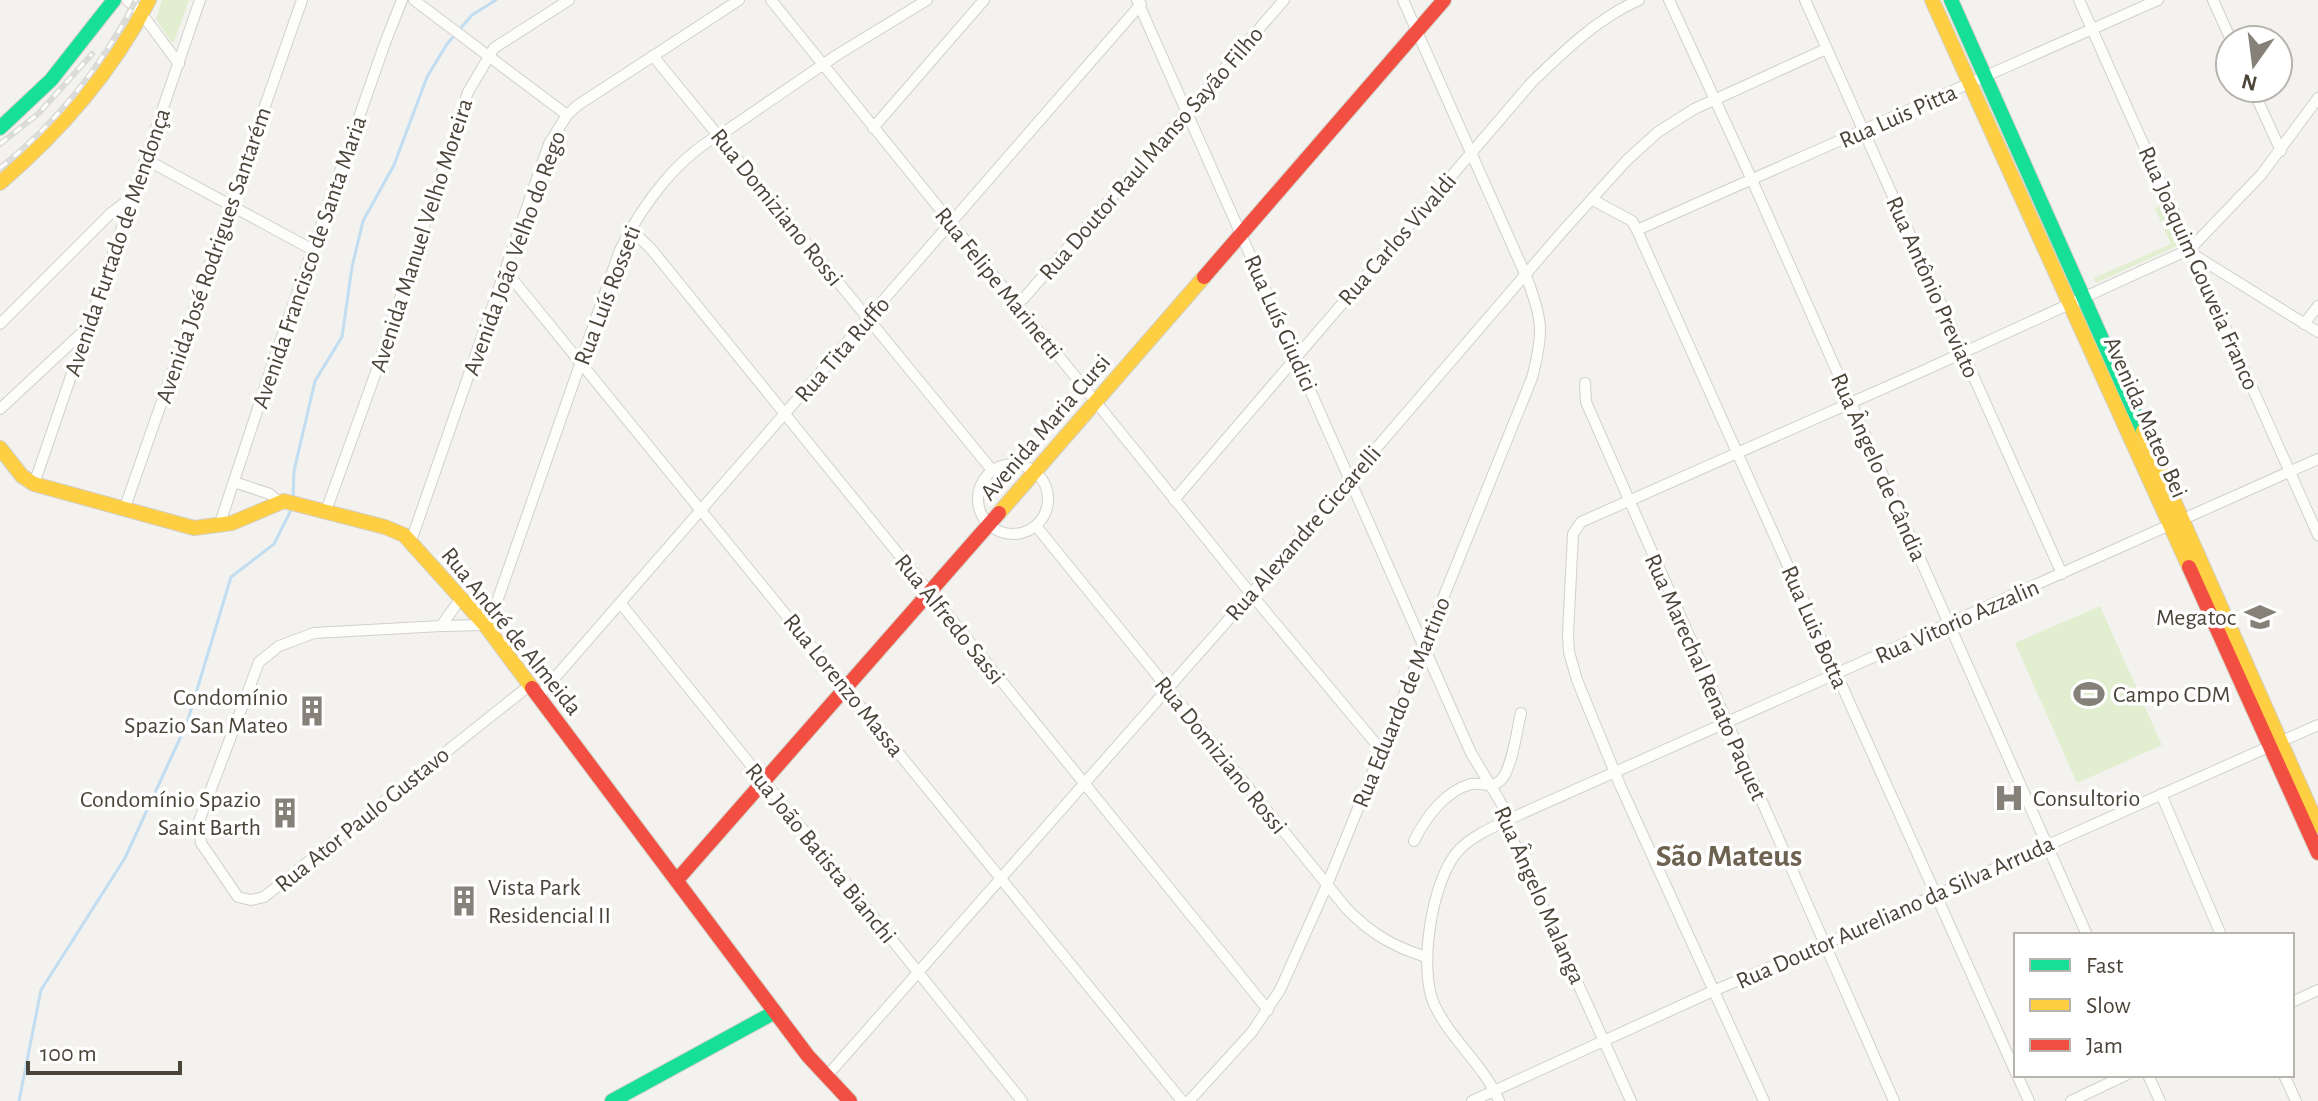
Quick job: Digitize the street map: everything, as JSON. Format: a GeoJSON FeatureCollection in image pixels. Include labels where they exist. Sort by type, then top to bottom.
{"type":"FeatureCollection","features":[{"type":"Feature","properties":{"kind":"main road"},"geometry":{"type":"LineString","coordinates":[[0,128],[51,80],[114,0]]}},
{"type":"Feature","properties":{"kind":"main road"},"geometry":{"type":"LineString","coordinates":[[1,183],[87,96],[133,32],[149,0]]}},
{"type":"Feature","properties":{"kind":"main road","name":"Avenida Maria Cursi"},"geometry":{"type":"LineString","coordinates":[[677,880],[1444,0]]}},
{"type":"Feature","properties":{"kind":"main road","name":"Avenida Mateo Bei"},"geometry":{"type":"LineString","coordinates":[[1932,0],[2077,301],[2275,744],[2318,853]]}},
{"type":"Feature","properties":{"kind":"main road","name":"Avenida Mateo Bei"},"geometry":{"type":"LineString","coordinates":[[1951,0],[1986,77],[2077,301]]}},
{"type":"Feature","properties":{"kind":"main road"},"geometry":{"type":"LineString","coordinates":[[0,448],[22,476],[34,484],[194,528],[219,526],[281,502]]}},
{"type":"Feature","properties":{"kind":"main road","name":"Rua André de Almeida"},"geometry":{"type":"LineString","coordinates":[[281,502],[305,505],[395,530],[411,541],[485,625],[775,1012],[826,1077],[850,1101]]}},
{"type":"Feature","properties":{"kind":"main road","name":"Avenida Mateo Bei"},"geometry":{"type":"LineString","coordinates":[[2275,744],[2318,826]]}},
{"type":"Feature","properties":{"kind":"main road"},"geometry":{"type":"LineString","coordinates":[[612,1101],[775,1012]]}},
{"type":"Feature","properties":{"kind":"street"},"geometry":{"type":"LineString","coordinates":[[127,0],[142,14],[179,64]]}},
{"type":"Feature","properties":{"kind":"street","name":"Avenida Furtado de Mendonça"},"geometry":{"type":"LineString","coordinates":[[34,484],[200,0]]}},
{"type":"Feature","properties":{"kind":"street","name":"Avenida José Rodrigues Santarém"},"geometry":{"type":"LineString","coordinates":[[124,510],[302,0]]}},
{"type":"Feature","properties":{"kind":"street","name":"Avenida Francisco de Santa Maria"},"geometry":{"type":"LineString","coordinates":[[219,526],[402,0]]}},
{"type":"Feature","properties":{"kind":"street"},"geometry":{"type":"LineString","coordinates":[[414,0],[567,115]]}},
{"type":"Feature","properties":{"kind":"street","name":"Avenida Manuel Velho Moreira"},"geometry":{"type":"LineString","coordinates":[[326,511],[381,357],[468,92],[494,48],[569,0]]}},
{"type":"Feature","properties":{"kind":"street","name":"Avenida João Velho do Rego"},"geometry":{"type":"LineString","coordinates":[[411,541],[549,144],[567,115],[578,105],[739,0]]}},
{"type":"Feature","properties":{"kind":"street","name":"Rua Felipe Marinetti"},"geometry":{"type":"LineString","coordinates":[[771,0],[1174,500],[1382,751]]}},
{"type":"Feature","properties":{"kind":"street","name":"Rua Luís Rosseti"},"geometry":{"type":"LineString","coordinates":[[485,625],[494,610],[620,250],[640,212],[680,164],[707,140],[927,0]]}},
{"type":"Feature","properties":{"kind":"street"},"geometry":{"type":"LineString","coordinates":[[873,128],[984,0]]}},
{"type":"Feature","properties":{"kind":"street","name":"Rua Doutor Raul Manso Sayão Filho"},"geometry":{"type":"LineString","coordinates":[[1016,304],[1284,0]]}},
{"type":"Feature","properties":{"kind":"street","name":"Rua Eduardo de Martino"},"geometry":{"type":"LineString","coordinates":[[1189,1101],[1237,1050],[1280,990],[1327,885],[1425,647],[1539,354],[1542,323],[1526,276],[1403,0]]}},
{"type":"Feature","properties":{"kind":"street","name":"Rua Carlos Vivaldi"},"geometry":{"type":"LineString","coordinates":[[1174,500],[1532,82],[1598,24],[1639,0]]}},
{"type":"Feature","properties":{"kind":"street","name":"Rua Ângelo de Cândia"},"geometry":{"type":"LineString","coordinates":[[1669,0],[2086,933]]}},
{"type":"Feature","properties":{"kind":"street","name":"Rua Antônio Previato"},"geometry":{"type":"LineString","coordinates":[[1805,0],[2062,574]]}},
{"type":"Feature","properties":{"kind":"street","name":"Rua Joaquim Gouveia Franco"},"geometry":{"type":"LineString","coordinates":[[2079,0],[2318,535]]}},
{"type":"Feature","properties":{"kind":"street","name":"Rua Luis Pitta"},"geometry":{"type":"LineString","coordinates":[[1637,230],[2158,0]]}},
{"type":"Feature","properties":{"kind":"street"},"geometry":{"type":"LineString","coordinates":[[2213,0],[2224,24]]}},
{"type":"Feature","properties":{"kind":"street","name":"Rua Luís Giudici"},"geometry":{"type":"LineString","coordinates":[[1140,2],[1425,647]]}},
{"type":"Feature","properties":{"kind":"street","name":"Rua Tita Ruffo"},"geometry":{"type":"LineString","coordinates":[[534,691],[621,604],[1140,2]]}},
{"type":"Feature","properties":{"kind":"street","name":"Rua Alexandre Ciccarelli"},"geometry":{"type":"LineString","coordinates":[[826,1077],[1627,160],[1673,121],[1714,99],[1826,49]]}},
{"type":"Feature","properties":{"kind":"street","name":"Rua Domiziano Rossi"},"geometry":{"type":"LineString","coordinates":[[653,56],[992,470]]}},
{"type":"Feature","properties":{"kind":"street"},"geometry":{"type":"LineString","coordinates":[[1764,1101],[1615,773],[1577,680],[1569,652],[1568,603],[1576,530],[1581,522],[2190,251],[2261,175],[2318,98]]}},
{"type":"Feature","properties":{"kind":"street"},"geometry":{"type":"LineString","coordinates":[[2259,104],[2281,151]]}},
{"type":"Feature","properties":{"kind":"street"},"geometry":{"type":"LineString","coordinates":[[147,160],[313,250]]}},
{"type":"Feature","properties":{"kind":"street"},"geometry":{"type":"LineString","coordinates":[[0,324],[116,208],[136,194]]}},
{"type":"Feature","properties":{"kind":"street","name":"Rua Luis Botta"},"geometry":{"type":"LineString","coordinates":[[1593,200],[1632,221],[1637,230],[2014,1070]]}},
{"type":"Feature","properties":{"kind":"street","name":"Rua Alfredo Sassi"},"geometry":{"type":"LineString","coordinates":[[631,229],[652,250],[1268,1010]]}},
{"type":"Feature","properties":{"kind":"street"},"geometry":{"type":"LineString","coordinates":[[2190,251],[2318,332]]}},
{"type":"Feature","properties":{"kind":"street","name":"Rua Lorenzo Massa"},"geometry":{"type":"LineString","coordinates":[[505,270],[1182,1101]]}},
{"type":"Feature","properties":{"kind":"street"},"geometry":{"type":"LineString","coordinates":[[2304,324],[2318,306]]}},
{"type":"Feature","properties":{"kind":"street"},"geometry":{"type":"LineString","coordinates":[[0,409],[88,326]]}},
{"type":"Feature","properties":{"kind":"street"},"geometry":{"type":"LineString","coordinates":[[56,356],[67,357],[75,366]]}},
{"type":"Feature","properties":{"kind":"street","name":"Rua Marechal Renato Paquet"},"geometry":{"type":"LineString","coordinates":[[1585,383],[1586,402],[1894,1101]]}},
{"type":"Feature","properties":{"kind":"street","name":"Rua Vitorio Azzalin"},"geometry":{"type":"LineString","coordinates":[[1497,1096],[1429,992],[1426,957],[1439,892],[1451,861],[1472,839],[1507,820],[2318,459]]}},
{"type":"Feature","properties":{"kind":"street"},"geometry":{"type":"LineString","coordinates":[[1014,463],[1036,471],[1048,492],[1048,504],[1036,526],[1018,534],[998,531],[989,525],[982,517],[978,497],[980,487],[992,470],[1014,463]]}},
{"type":"Feature","properties":{"kind":"street"},"geometry":{"type":"LineString","coordinates":[[234,482],[270,494],[281,502]]}},
{"type":"Feature","properties":{"kind":"street","name":"Rua Domiziano Rossi"},"geometry":{"type":"LineString","coordinates":[[1036,526],[1361,924],[1391,945],[1426,957]]}},
{"type":"Feature","properties":{"kind":"street"},"geometry":{"type":"LineString","coordinates":[[441,626],[461,598]]}},
{"type":"Feature","properties":{"kind":"street","name":"Rua João Batista Bianchi"},"geometry":{"type":"LineString","coordinates":[[621,604],[1022,1101]]}},
{"type":"Feature","properties":{"kind":"street","name":"Rua Ator Paulo Gustavo"},"geometry":{"type":"LineString","coordinates":[[485,625],[314,633],[279,646],[259,662],[199,821],[201,843],[238,897],[251,900],[264,897],[534,691]]}},
{"type":"Feature","properties":{"kind":"street","name":"Rua Ângelo Malanga"},"geometry":{"type":"LineString","coordinates":[[1425,647],[1471,753],[1504,808],[1508,829],[1631,1101]]}},
{"type":"Feature","properties":{"kind":"street"},"geometry":{"type":"LineString","coordinates":[[1414,841],[1427,818],[1444,800],[1470,785],[1489,785],[1499,781],[1506,773],[1521,713]]}},
{"type":"Feature","properties":{"kind":"street","name":"Rua Doutor Aureliano da Silva Arruda"},"geometry":{"type":"LineString","coordinates":[[1472,1101],[1497,1096],[1604,1041],[1713,991],[2318,725]]}},
{"type":"Feature","properties":{"kind":"street"},"geometry":{"type":"LineString","coordinates":[[2161,794],[2220,933]]}},
{"type":"Feature","properties":{"kind":"street"},"geometry":{"type":"LineString","coordinates":[[2294,1001],[2318,990]]}},
{"type":"Feature","properties":{"kind":"street","name":"Rua Luis Botta"},"geometry":{"type":"LineString","coordinates":[[2017,1077],[2029,1101]]}},
{"type":"Feature","properties":{"kind":"street"},"geometry":{"type":"LineString","coordinates":[[2071,1101],[2122,1077]]}},
{"type":"Feature","properties":{"kind":"street"},"geometry":{"type":"LineString","coordinates":[[2149,1077],[2160,1101]]}},
{"type":"Feature","properties":{"kind":"street"},"geometry":{"type":"LineString","coordinates":[[2285,1077],[2296,1101]]}},
{"type":"Feature","properties":{"kind":"green space"},"geometry":{"type":"Polygon","coordinates":[[[162,0],[189,0],[174,42],[156,19],[162,0]]]}},
{"type":"Feature","properties":{"kind":"green space"},"geometry":{"type":"Polygon","coordinates":[[[2161,205],[2179,245],[2096,283],[2094,278],[2171,244],[2155,208],[2161,205]]]}},
{"type":"Feature","properties":{"kind":"green space","name":"Campo CDM"},"geometry":{"type":"Polygon","coordinates":[[[2100,606],[2162,745],[2077,783],[2015,643],[2100,606]]]}},
{"type":"Feature","properties":{"kind":"waterway"},"geometry":{"type":"LineString","coordinates":[[293,498],[294,471],[315,381],[342,337],[352,267],[363,221],[394,165],[427,77],[447,44],[472,15],[496,0]]}},
{"type":"Feature","properties":{"kind":"waterway"},"geometry":{"type":"LineString","coordinates":[[19,1101],[41,990],[125,858],[187,723],[231,577],[274,544],[291,510]]}},
{"type":"Feature","properties":{"kind":"railway"},"geometry":{"type":"LineString","coordinates":[[0,168],[41,132],[77,91],[109,47],[136,0]]}},
{"type":"Feature","properties":{"kind":"railway"},"geometry":{"type":"LineString","coordinates":[[0,144],[38,114],[92,54]]}},
{"type":"Feature","properties":{"kind":"traffic: fast"},"geometry":{"type":"LineString","coordinates":[[0,128],[51,80],[114,0]]}},
{"type":"Feature","properties":{"kind":"traffic: fast"},"geometry":{"type":"LineString","coordinates":[[1951,0],[2143,431]]}},
{"type":"Feature","properties":{"kind":"traffic: fast"},"geometry":{"type":"LineString","coordinates":[[612,1101],[775,1012]]}},
{"type":"Feature","properties":{"kind":"traffic: slow"},"geometry":{"type":"LineString","coordinates":[[0,183],[84,99],[119,52],[149,0]]}},
{"type":"Feature","properties":{"kind":"traffic: slow"},"geometry":{"type":"LineString","coordinates":[[1932,0],[2189,567]]}},
{"type":"Feature","properties":{"kind":"traffic: slow"},"geometry":{"type":"LineString","coordinates":[[999,513],[1204,277]]}},
{"type":"Feature","properties":{"kind":"traffic: slow"},"geometry":{"type":"LineString","coordinates":[[2143,431],[2318,826]]}},
{"type":"Feature","properties":{"kind":"traffic: slow"},"geometry":{"type":"LineString","coordinates":[[0,448],[22,476],[34,484],[194,528],[232,523],[284,501],[385,527],[404,535],[485,625],[532,688]]}},
{"type":"Feature","properties":{"kind":"traffic: jam"},"geometry":{"type":"LineString","coordinates":[[1204,277],[1444,0]]}},
{"type":"Feature","properties":{"kind":"traffic: jam"},"geometry":{"type":"LineString","coordinates":[[677,880],[999,513]]}},
{"type":"Feature","properties":{"kind":"traffic: jam"},"geometry":{"type":"LineString","coordinates":[[2189,567],[2318,853]]}},
{"type":"Feature","properties":{"kind":"traffic: jam"},"geometry":{"type":"LineString","coordinates":[[532,688],[808,1056],[850,1101]]}},
{"type":"Feature","properties":{"kind":"place","name":"Megatoc"},"geometry":{"type":"Point","coordinates":[2260,617]}},
{"type":"Feature","properties":{"kind":"place","name":"Campo CDM"},"geometry":{"type":"Point","coordinates":[2089,694]}},
{"type":"Feature","properties":{"kind":"place","name":"Condomínio Spazio San Mateo"},"geometry":{"type":"Point","coordinates":[312,711]}},
{"type":"Feature","properties":{"kind":"place","name":"Consultorio"},"geometry":{"type":"Point","coordinates":[2009,798]}},
{"type":"Feature","properties":{"kind":"place","name":"Condomínio Spazio Saint Barth"},"geometry":{"type":"Point","coordinates":[285,813]}},
{"type":"Feature","properties":{"kind":"place","name":"Vista Park Residencial II"},"geometry":{"type":"Point","coordinates":[464,901]}},
{"type":"Feature","properties":{"kind":"district","name":"São Mateus"},"geometry":{"type":"Point","coordinates":[1729,855]}}]}
